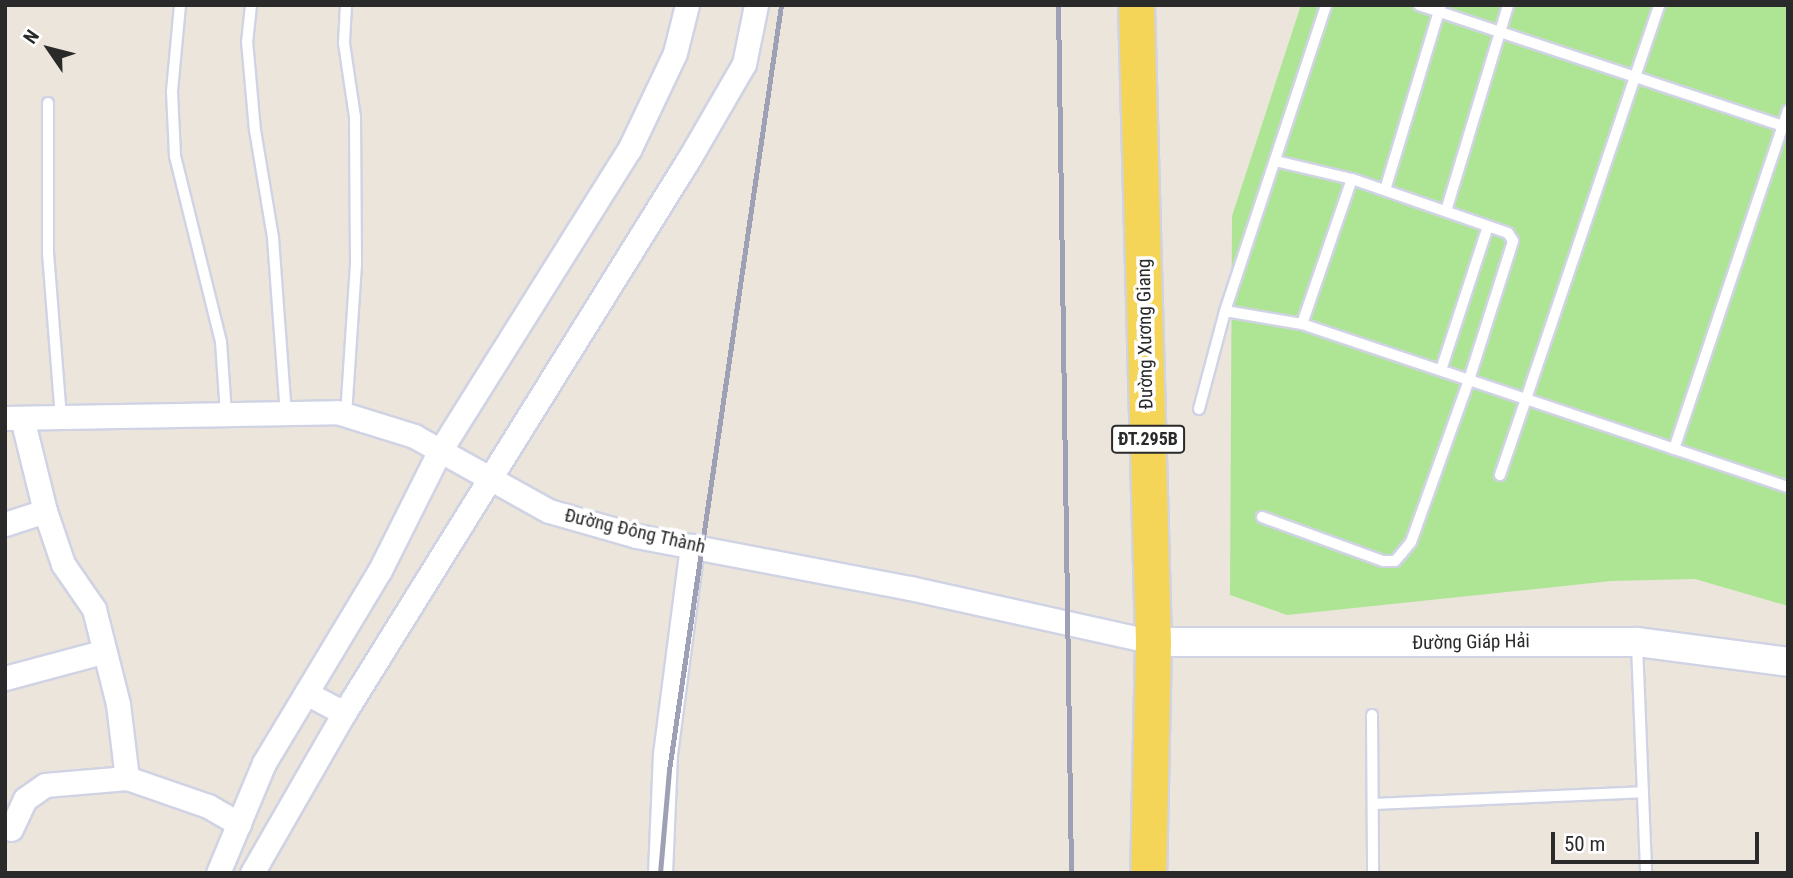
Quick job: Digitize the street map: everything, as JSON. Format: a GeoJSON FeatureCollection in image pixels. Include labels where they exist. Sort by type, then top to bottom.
{"type":"FeatureCollection","features":[{"type":"Feature","properties":{"kind":"main road","name":"Đường Xương Giang"},"geometry":{"type":"LineString","coordinates":[[1136,5],[1153,642],[1148,873]]}},
{"type":"Feature","properties":{"kind":"street"},"geometry":{"type":"LineString","coordinates":[[218,873],[264,763],[380,570],[438,454],[629,150],[676,52],[687,5]]}},
{"type":"Feature","properties":{"kind":"street"},"geometry":{"type":"LineString","coordinates":[[252,873],[344,713],[744,64],[756,5]]}},
{"type":"Feature","properties":{"kind":"street","name":"Đường Đông Thành"},"geometry":{"type":"LineString","coordinates":[[14,418],[286,413],[346,415],[414,436],[438,454],[548,511],[637,536],[692,545],[1153,642]]}},
{"type":"Feature","properties":{"kind":"street"},"geometry":{"type":"LineString","coordinates":[[14,418],[63,564],[94,609],[102,652],[118,704],[127,778]]}},
{"type":"Feature","properties":{"kind":"street"},"geometry":{"type":"LineString","coordinates":[[5,524],[45,511]]}},
{"type":"Feature","properties":{"kind":"street"},"geometry":{"type":"LineString","coordinates":[[660,873],[665,754],[692,545]]}},
{"type":"Feature","properties":{"kind":"street","name":"Đường Giáp Hải"},"geometry":{"type":"LineString","coordinates":[[1153,642],[1636,642],[1788,662]]}},
{"type":"Feature","properties":{"kind":"street"},"geometry":{"type":"LineString","coordinates":[[5,678],[102,652]]}},
{"type":"Feature","properties":{"kind":"street"},"geometry":{"type":"LineString","coordinates":[[306,693],[344,713]]}},
{"type":"Feature","properties":{"kind":"street"},"geometry":{"type":"LineString","coordinates":[[11,829],[25,799],[45,785],[127,778],[208,806],[239,824]]}},
{"type":"Feature","properties":{"kind":"lane"},"geometry":{"type":"LineString","coordinates":[[180,5],[172,92],[175,156],[221,342],[226,414]]}},
{"type":"Feature","properties":{"kind":"lane"},"geometry":{"type":"LineString","coordinates":[[251,5],[247,41],[254,119],[273,238],[286,413]]}},
{"type":"Feature","properties":{"kind":"lane"},"geometry":{"type":"LineString","coordinates":[[346,5],[344,43],[355,117],[356,263],[346,415]]}},
{"type":"Feature","properties":{"kind":"lane"},"geometry":{"type":"LineString","coordinates":[[1199,409],[1225,311],[1326,5]]}},
{"type":"Feature","properties":{"kind":"lane"},"geometry":{"type":"LineString","coordinates":[[1419,5],[1440,8],[1500,32],[1785,127]]}},
{"type":"Feature","properties":{"kind":"lane"},"geometry":{"type":"LineString","coordinates":[[1446,211],[1508,5]]}},
{"type":"Feature","properties":{"kind":"lane"},"geometry":{"type":"LineString","coordinates":[[1500,475],[1659,5]]}},
{"type":"Feature","properties":{"kind":"lane"},"geometry":{"type":"LineString","coordinates":[[1385,190],[1440,8]]}},
{"type":"Feature","properties":{"kind":"lane"},"geometry":{"type":"LineString","coordinates":[[48,103],[48,253],[61,417]]}},
{"type":"Feature","properties":{"kind":"lane"},"geometry":{"type":"LineString","coordinates":[[1674,449],[1785,127],[1788,111]]}},
{"type":"Feature","properties":{"kind":"lane"},"geometry":{"type":"LineString","coordinates":[[1262,517],[1383,561],[1395,561],[1411,542],[1469,380],[1513,241],[1508,233],[1385,190],[1352,179],[1276,161]]}},
{"type":"Feature","properties":{"kind":"lane"},"geometry":{"type":"LineString","coordinates":[[1302,324],[1352,179]]}},
{"type":"Feature","properties":{"kind":"lane"},"geometry":{"type":"LineString","coordinates":[[1441,370],[1488,226]]}},
{"type":"Feature","properties":{"kind":"lane"},"geometry":{"type":"LineString","coordinates":[[1225,311],[1302,324],[1788,487]]}},
{"type":"Feature","properties":{"kind":"lane"},"geometry":{"type":"LineString","coordinates":[[1636,642],[1646,873]]}},
{"type":"Feature","properties":{"kind":"lane"},"geometry":{"type":"LineString","coordinates":[[1372,715],[1373,873]]}},
{"type":"Feature","properties":{"kind":"lane"},"geometry":{"type":"LineString","coordinates":[[1373,804],[1643,792]]}},
{"type":"Feature","properties":{"kind":"green space"},"geometry":{"type":"Polygon","coordinates":[[[1301,5],[1788,5],[1788,606],[1695,579],[1611,581],[1287,615],[1230,595],[1232,216],[1301,5]]]}},
{"type":"Feature","properties":{"kind":"railway"},"geometry":{"type":"LineString","coordinates":[[660,873],[669,770],[781,5]]}},
{"type":"Feature","properties":{"kind":"railway"},"geometry":{"type":"LineString","coordinates":[[1058,5],[1071,873]]}}]}
